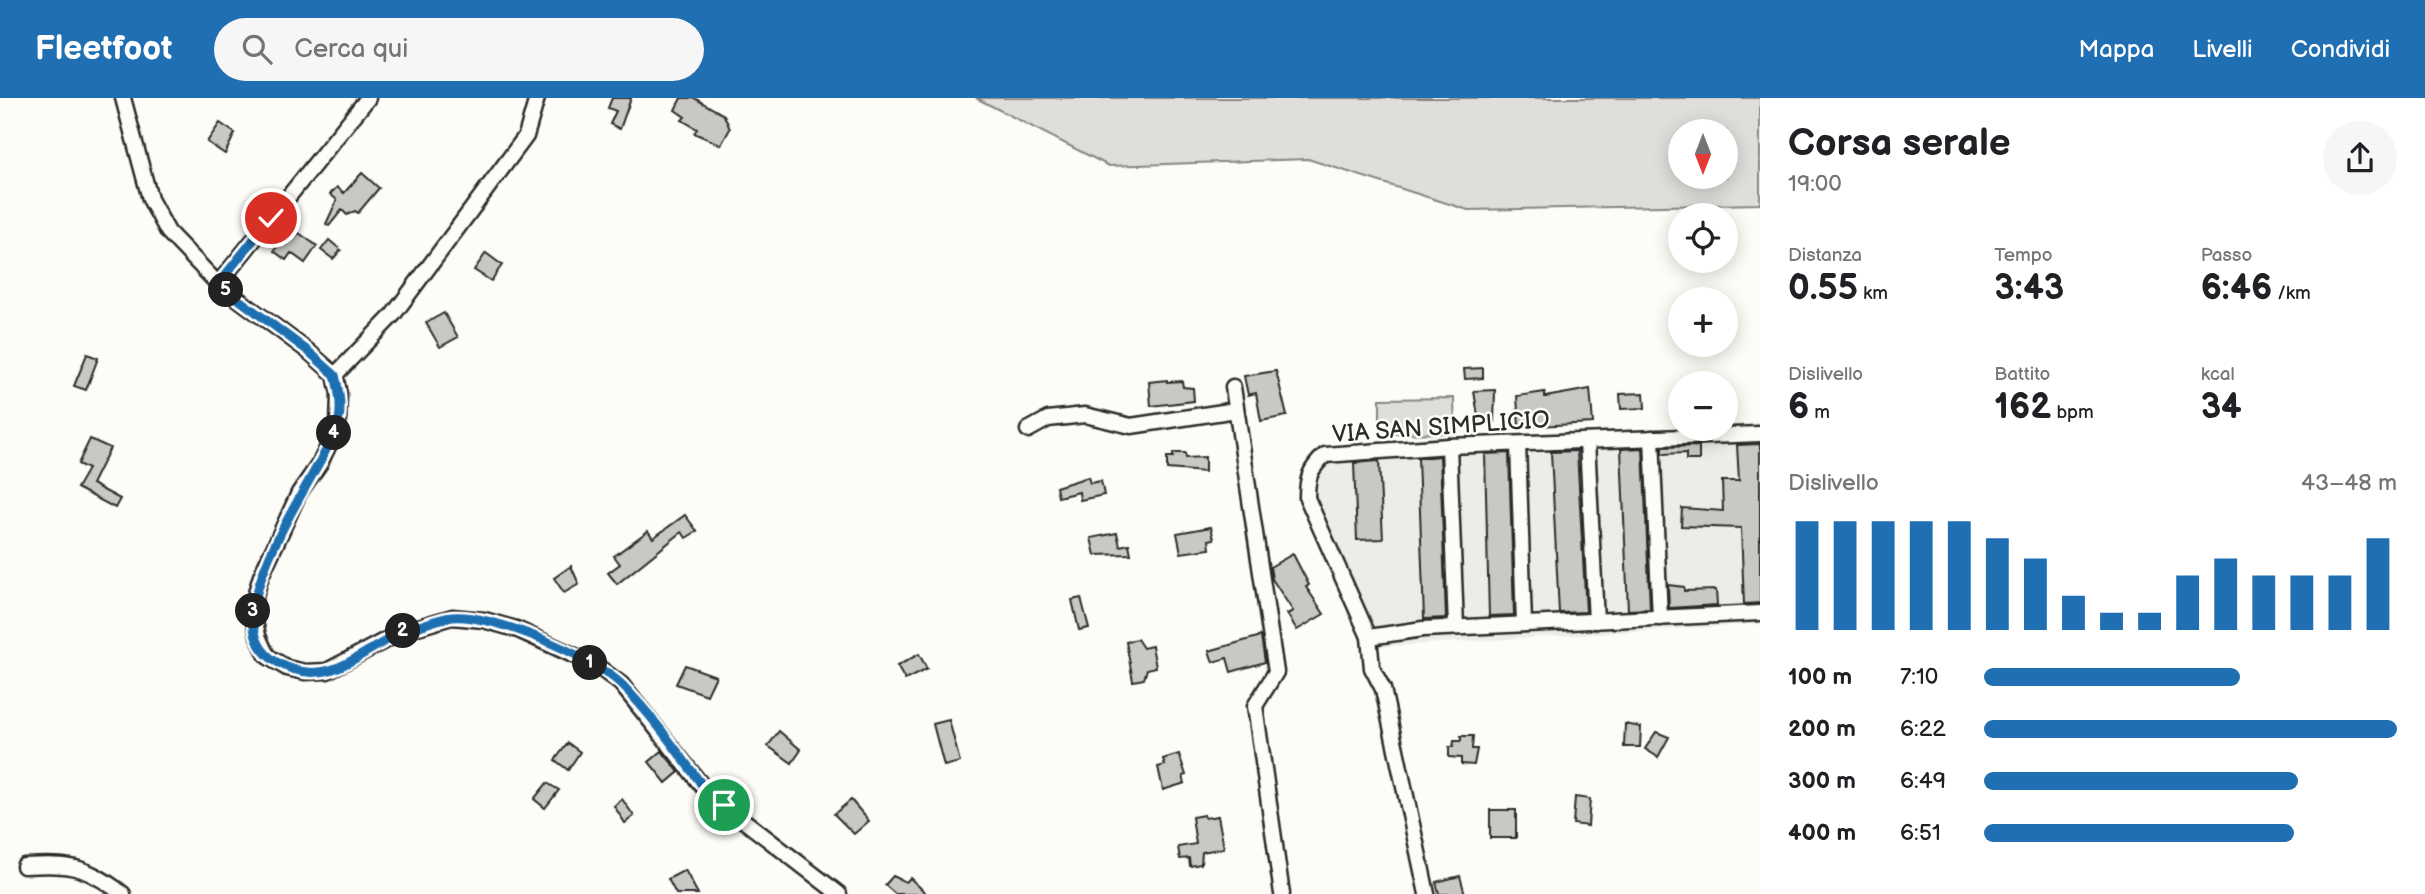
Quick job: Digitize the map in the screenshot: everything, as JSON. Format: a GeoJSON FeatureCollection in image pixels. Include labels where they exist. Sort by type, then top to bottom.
{"type":"FeatureCollection","features":[{"type":"Feature","properties":{"kind":"street"},"geometry":{"type":"LineString","coordinates":[[123,98],[150,199],[168,232],[218,284],[308,351],[335,375],[340,394],[338,426],[320,463],[299,493],[261,576],[253,607],[258,636],[267,656],[287,668],[305,672],[327,671],[401,632],[452,617],[484,620],[516,629],[597,666],[621,684],[708,793],[839,894]]}},
{"type":"Feature","properties":{"kind":"street"},"geometry":{"type":"LineString","coordinates":[[218,284],[368,98]]}},
{"type":"Feature","properties":{"kind":"street"},"geometry":{"type":"LineString","coordinates":[[335,375],[393,315],[526,136],[537,98]]}},
{"type":"Feature","properties":{"kind":"street"},"geometry":{"type":"LineString","coordinates":[[1233,387],[1276,673],[1255,706],[1282,894]]}},
{"type":"Feature","properties":{"kind":"street"},"geometry":{"type":"LineString","coordinates":[[1028,430],[1048,419],[1085,415],[1130,426],[1236,410]]}},
{"type":"Feature","properties":{"kind":"street","name":"VIA SAN SIMPLICIO"},"geometry":{"type":"LineString","coordinates":[[1427,894],[1383,689],[1373,668],[1370,637],[1307,498],[1307,479],[1312,467],[1325,454],[1449,446],[1760,434]]}},
{"type":"Feature","properties":{"kind":"street"},"geometry":{"type":"LineString","coordinates":[[1652,438],[1660,618]]}},
{"type":"Feature","properties":{"kind":"street"},"geometry":{"type":"LineString","coordinates":[[1587,441],[1596,621]]}},
{"type":"Feature","properties":{"kind":"street"},"geometry":{"type":"LineString","coordinates":[[1518,444],[1524,624]]}},
{"type":"Feature","properties":{"kind":"street"},"geometry":{"type":"LineString","coordinates":[[1449,446],[1456,627]]}},
{"type":"Feature","properties":{"kind":"street"},"geometry":{"type":"LineString","coordinates":[[1370,637],[1456,627],[1760,613]]}},
{"type":"Feature","properties":{"kind":"street"},"geometry":{"type":"LineString","coordinates":[[24,866],[55,865],[92,871],[123,894]]}},
{"type":"Feature","properties":{"kind":"shaded area"},"geometry":{"type":"Polygon","coordinates":[[[976,98],[1760,98],[1760,204],[1668,203],[1668,206],[1468,210],[1308,159],[1109,166],[976,98]]]}},
{"type":"Feature","properties":{"kind":"shaded area"},"geometry":{"type":"Polygon","coordinates":[[[1454,398],[1455,433],[1380,434],[1380,399],[1454,398]]]}},
{"type":"Feature","properties":{"kind":"shaded area"},"geometry":{"type":"Polygon","coordinates":[[[1760,423],[1760,624],[1373,647],[1308,516],[1315,458],[1343,448],[1668,429],[1668,441],[1738,441],[1738,424],[1760,423]]]}},
{"type":"Feature","properties":{"kind":"building"},"geometry":{"type":"Polygon","coordinates":[[[612,98],[631,98],[620,129],[610,124],[616,111],[608,108],[612,98]]]}},
{"type":"Feature","properties":{"kind":"building"},"geometry":{"type":"Polygon","coordinates":[[[681,98],[694,98],[724,115],[730,129],[721,145],[694,133],[697,129],[682,120],[685,117],[675,110],[681,98]]]}},
{"type":"Feature","properties":{"kind":"building"},"geometry":{"type":"Polygon","coordinates":[[[220,123],[235,133],[225,154],[207,142],[220,123]]]}},
{"type":"Feature","properties":{"kind":"building"},"geometry":{"type":"Polygon","coordinates":[[[362,173],[379,188],[358,213],[355,211],[347,215],[342,210],[329,226],[326,224],[337,200],[330,194],[337,187],[344,193],[362,173]]]}},
{"type":"Feature","properties":{"kind":"building"},"geometry":{"type":"Polygon","coordinates":[[[299,233],[317,246],[305,263],[291,253],[286,260],[274,251],[281,241],[286,244],[299,233]]]}},
{"type":"Feature","properties":{"kind":"building"},"geometry":{"type":"Polygon","coordinates":[[[329,240],[341,250],[333,259],[321,250],[329,240]]]}},
{"type":"Feature","properties":{"kind":"building"},"geometry":{"type":"Polygon","coordinates":[[[486,253],[502,265],[491,281],[474,270],[486,253]]]}},
{"type":"Feature","properties":{"kind":"building"},"geometry":{"type":"Polygon","coordinates":[[[444,313],[458,337],[440,347],[426,323],[444,313]]]}},
{"type":"Feature","properties":{"kind":"building"},"geometry":{"type":"Polygon","coordinates":[[[87,354],[98,358],[86,390],[74,386],[87,354]]]}},
{"type":"Feature","properties":{"kind":"building"},"geometry":{"type":"Polygon","coordinates":[[[1483,368],[1483,378],[1465,379],[1464,369],[1483,368]]]}},
{"type":"Feature","properties":{"kind":"building"},"geometry":{"type":"Polygon","coordinates":[[[1276,371],[1287,416],[1261,421],[1256,393],[1248,395],[1244,376],[1276,371]]]}},
{"type":"Feature","properties":{"kind":"building"},"geometry":{"type":"Polygon","coordinates":[[[1182,381],[1183,387],[1193,388],[1194,401],[1151,406],[1149,382],[1182,381]]]}},
{"type":"Feature","properties":{"kind":"building"},"geometry":{"type":"Polygon","coordinates":[[[1590,389],[1593,423],[1519,427],[1517,396],[1545,392],[1545,397],[1590,389]]]}},
{"type":"Feature","properties":{"kind":"building"},"geometry":{"type":"Polygon","coordinates":[[[1495,390],[1494,422],[1479,423],[1474,391],[1495,390]]]}},
{"type":"Feature","properties":{"kind":"building"},"geometry":{"type":"Polygon","coordinates":[[[1644,393],[1645,408],[1621,409],[1620,394],[1644,393]]]}},
{"type":"Feature","properties":{"kind":"building"},"geometry":{"type":"Polygon","coordinates":[[[90,439],[110,448],[92,484],[120,499],[115,508],[77,488],[88,469],[78,464],[90,439]]]}},
{"type":"Feature","properties":{"kind":"building"},"geometry":{"type":"Polygon","coordinates":[[[1760,444],[1760,603],[1744,604],[1741,528],[1681,526],[1682,508],[1723,511],[1722,481],[1739,481],[1737,445],[1760,444]]]}},
{"type":"Feature","properties":{"kind":"building"},"geometry":{"type":"Polygon","coordinates":[[[1699,446],[1699,460],[1686,460],[1686,453],[1662,454],[1662,447],[1699,446]]]}},
{"type":"Feature","properties":{"kind":"building"},"geometry":{"type":"Polygon","coordinates":[[[1643,448],[1650,609],[1628,610],[1621,449],[1643,448]]]}},
{"type":"Feature","properties":{"kind":"building"},"geometry":{"type":"Polygon","coordinates":[[[1577,451],[1586,612],[1559,613],[1551,452],[1577,451]]]}},
{"type":"Feature","properties":{"kind":"building"},"geometry":{"type":"Polygon","coordinates":[[[1173,453],[1185,453],[1186,458],[1205,457],[1205,472],[1167,469],[1167,457],[1173,457],[1173,453]]]}},
{"type":"Feature","properties":{"kind":"building"},"geometry":{"type":"Polygon","coordinates":[[[1509,453],[1514,615],[1489,616],[1485,454],[1509,453]]]}},
{"type":"Feature","properties":{"kind":"building"},"geometry":{"type":"Polygon","coordinates":[[[1440,456],[1446,618],[1424,619],[1418,458],[1440,456]]]}},
{"type":"Feature","properties":{"kind":"building"},"geometry":{"type":"Polygon","coordinates":[[[1379,461],[1383,539],[1357,540],[1354,463],[1379,461]]]}},
{"type":"Feature","properties":{"kind":"building"},"geometry":{"type":"Polygon","coordinates":[[[1088,477],[1090,483],[1101,481],[1104,495],[1080,500],[1079,492],[1058,497],[1056,487],[1088,477]]]}},
{"type":"Feature","properties":{"kind":"building"},"geometry":{"type":"Polygon","coordinates":[[[685,515],[697,531],[686,538],[682,532],[617,584],[608,573],[620,564],[614,556],[648,531],[653,538],[685,515]]]}},
{"type":"Feature","properties":{"kind":"building"},"geometry":{"type":"Polygon","coordinates":[[[1211,527],[1214,539],[1209,540],[1210,549],[1181,553],[1177,533],[1211,527]]]}},
{"type":"Feature","properties":{"kind":"building"},"geometry":{"type":"Polygon","coordinates":[[[1117,533],[1120,546],[1129,544],[1131,554],[1095,555],[1091,538],[1117,533]]]}},
{"type":"Feature","properties":{"kind":"building"},"geometry":{"type":"Polygon","coordinates":[[[1293,554],[1309,585],[1306,587],[1324,614],[1297,630],[1287,614],[1293,611],[1272,579],[1270,567],[1293,554]]]}},
{"type":"Feature","properties":{"kind":"building"},"geometry":{"type":"Polygon","coordinates":[[[571,566],[579,584],[564,593],[554,578],[571,566]]]}},
{"type":"Feature","properties":{"kind":"building"},"geometry":{"type":"Polygon","coordinates":[[[1668,585],[1684,587],[1684,591],[1716,590],[1717,605],[1669,608],[1668,585]]]}},
{"type":"Feature","properties":{"kind":"building"},"geometry":{"type":"Polygon","coordinates":[[[1081,598],[1089,628],[1079,630],[1072,600],[1081,598]]]}},
{"type":"Feature","properties":{"kind":"building"},"geometry":{"type":"Polygon","coordinates":[[[1261,636],[1265,662],[1231,672],[1227,658],[1213,662],[1209,651],[1261,636]]]}},
{"type":"Feature","properties":{"kind":"building"},"geometry":{"type":"Polygon","coordinates":[[[1137,639],[1143,648],[1152,646],[1156,667],[1147,669],[1144,679],[1133,681],[1126,642],[1137,639]]]}},
{"type":"Feature","properties":{"kind":"building"},"geometry":{"type":"Polygon","coordinates":[[[919,654],[927,669],[905,680],[897,666],[919,654]]]}},
{"type":"Feature","properties":{"kind":"building"},"geometry":{"type":"Polygon","coordinates":[[[685,665],[716,676],[707,695],[676,684],[685,665]]]}},
{"type":"Feature","properties":{"kind":"building"},"geometry":{"type":"Polygon","coordinates":[[[949,720],[960,762],[944,766],[933,724],[949,720]]]}},
{"type":"Feature","properties":{"kind":"building"},"geometry":{"type":"Polygon","coordinates":[[[1625,724],[1641,727],[1640,747],[1624,747],[1625,724]]]}},
{"type":"Feature","properties":{"kind":"building"},"geometry":{"type":"Polygon","coordinates":[[[779,731],[801,750],[792,763],[768,746],[779,731]]]}},
{"type":"Feature","properties":{"kind":"building"},"geometry":{"type":"Polygon","coordinates":[[[1656,732],[1669,737],[1658,757],[1645,749],[1656,732]]]}},
{"type":"Feature","properties":{"kind":"building"},"geometry":{"type":"Polygon","coordinates":[[[1461,736],[1473,736],[1472,749],[1477,749],[1474,765],[1461,764],[1461,758],[1449,757],[1449,747],[1453,747],[1454,741],[1461,741],[1461,736]]]}},
{"type":"Feature","properties":{"kind":"building"},"geometry":{"type":"Polygon","coordinates":[[[568,743],[580,752],[568,770],[555,760],[568,743]]]}},
{"type":"Feature","properties":{"kind":"building"},"geometry":{"type":"Polygon","coordinates":[[[662,751],[679,772],[666,783],[649,762],[662,751]]]}},
{"type":"Feature","properties":{"kind":"building"},"geometry":{"type":"Polygon","coordinates":[[[1179,754],[1186,775],[1183,776],[1185,783],[1163,790],[1158,767],[1165,765],[1163,759],[1179,754]]]}},
{"type":"Feature","properties":{"kind":"building"},"geometry":{"type":"Polygon","coordinates":[[[547,783],[559,790],[545,808],[534,799],[547,783]]]}},
{"type":"Feature","properties":{"kind":"building"},"geometry":{"type":"Polygon","coordinates":[[[1575,797],[1590,799],[1588,826],[1573,824],[1575,797]]]}},
{"type":"Feature","properties":{"kind":"building"},"geometry":{"type":"Polygon","coordinates":[[[622,799],[634,816],[625,823],[614,806],[622,799]]]}},
{"type":"Feature","properties":{"kind":"building"},"geometry":{"type":"Polygon","coordinates":[[[851,800],[869,821],[854,834],[834,814],[851,800]]]}},
{"type":"Feature","properties":{"kind":"building"},"geometry":{"type":"Polygon","coordinates":[[[1490,810],[1516,810],[1516,838],[1490,838],[1490,810]]]}},
{"type":"Feature","properties":{"kind":"building"},"geometry":{"type":"Polygon","coordinates":[[[1204,815],[1205,818],[1218,816],[1224,848],[1202,852],[1201,864],[1190,866],[1189,858],[1180,859],[1178,847],[1196,844],[1192,817],[1204,815]]]}},
{"type":"Feature","properties":{"kind":"building"},"geometry":{"type":"Polygon","coordinates":[[[685,870],[698,894],[676,894],[668,879],[685,870]]]}},
{"type":"Feature","properties":{"kind":"building"},"geometry":{"type":"Polygon","coordinates":[[[893,876],[906,882],[910,878],[927,894],[895,894],[885,885],[893,876]]]}},
{"type":"Feature","properties":{"kind":"building"},"geometry":{"type":"Polygon","coordinates":[[[1460,876],[1465,894],[1439,894],[1436,882],[1460,876]]]}},
{"type":"Feature","properties":{"kind":"route"},"geometry":{"type":"LineString","coordinates":[[271,218],[243,248],[218,284],[308,351],[335,375],[340,394],[340,409],[338,426],[320,463],[299,493],[261,576],[253,607],[258,636],[267,656],[287,668],[305,672],[327,671],[401,632],[452,617],[484,620],[516,629],[597,666],[621,684],[708,793],[724,805]]}}]}
